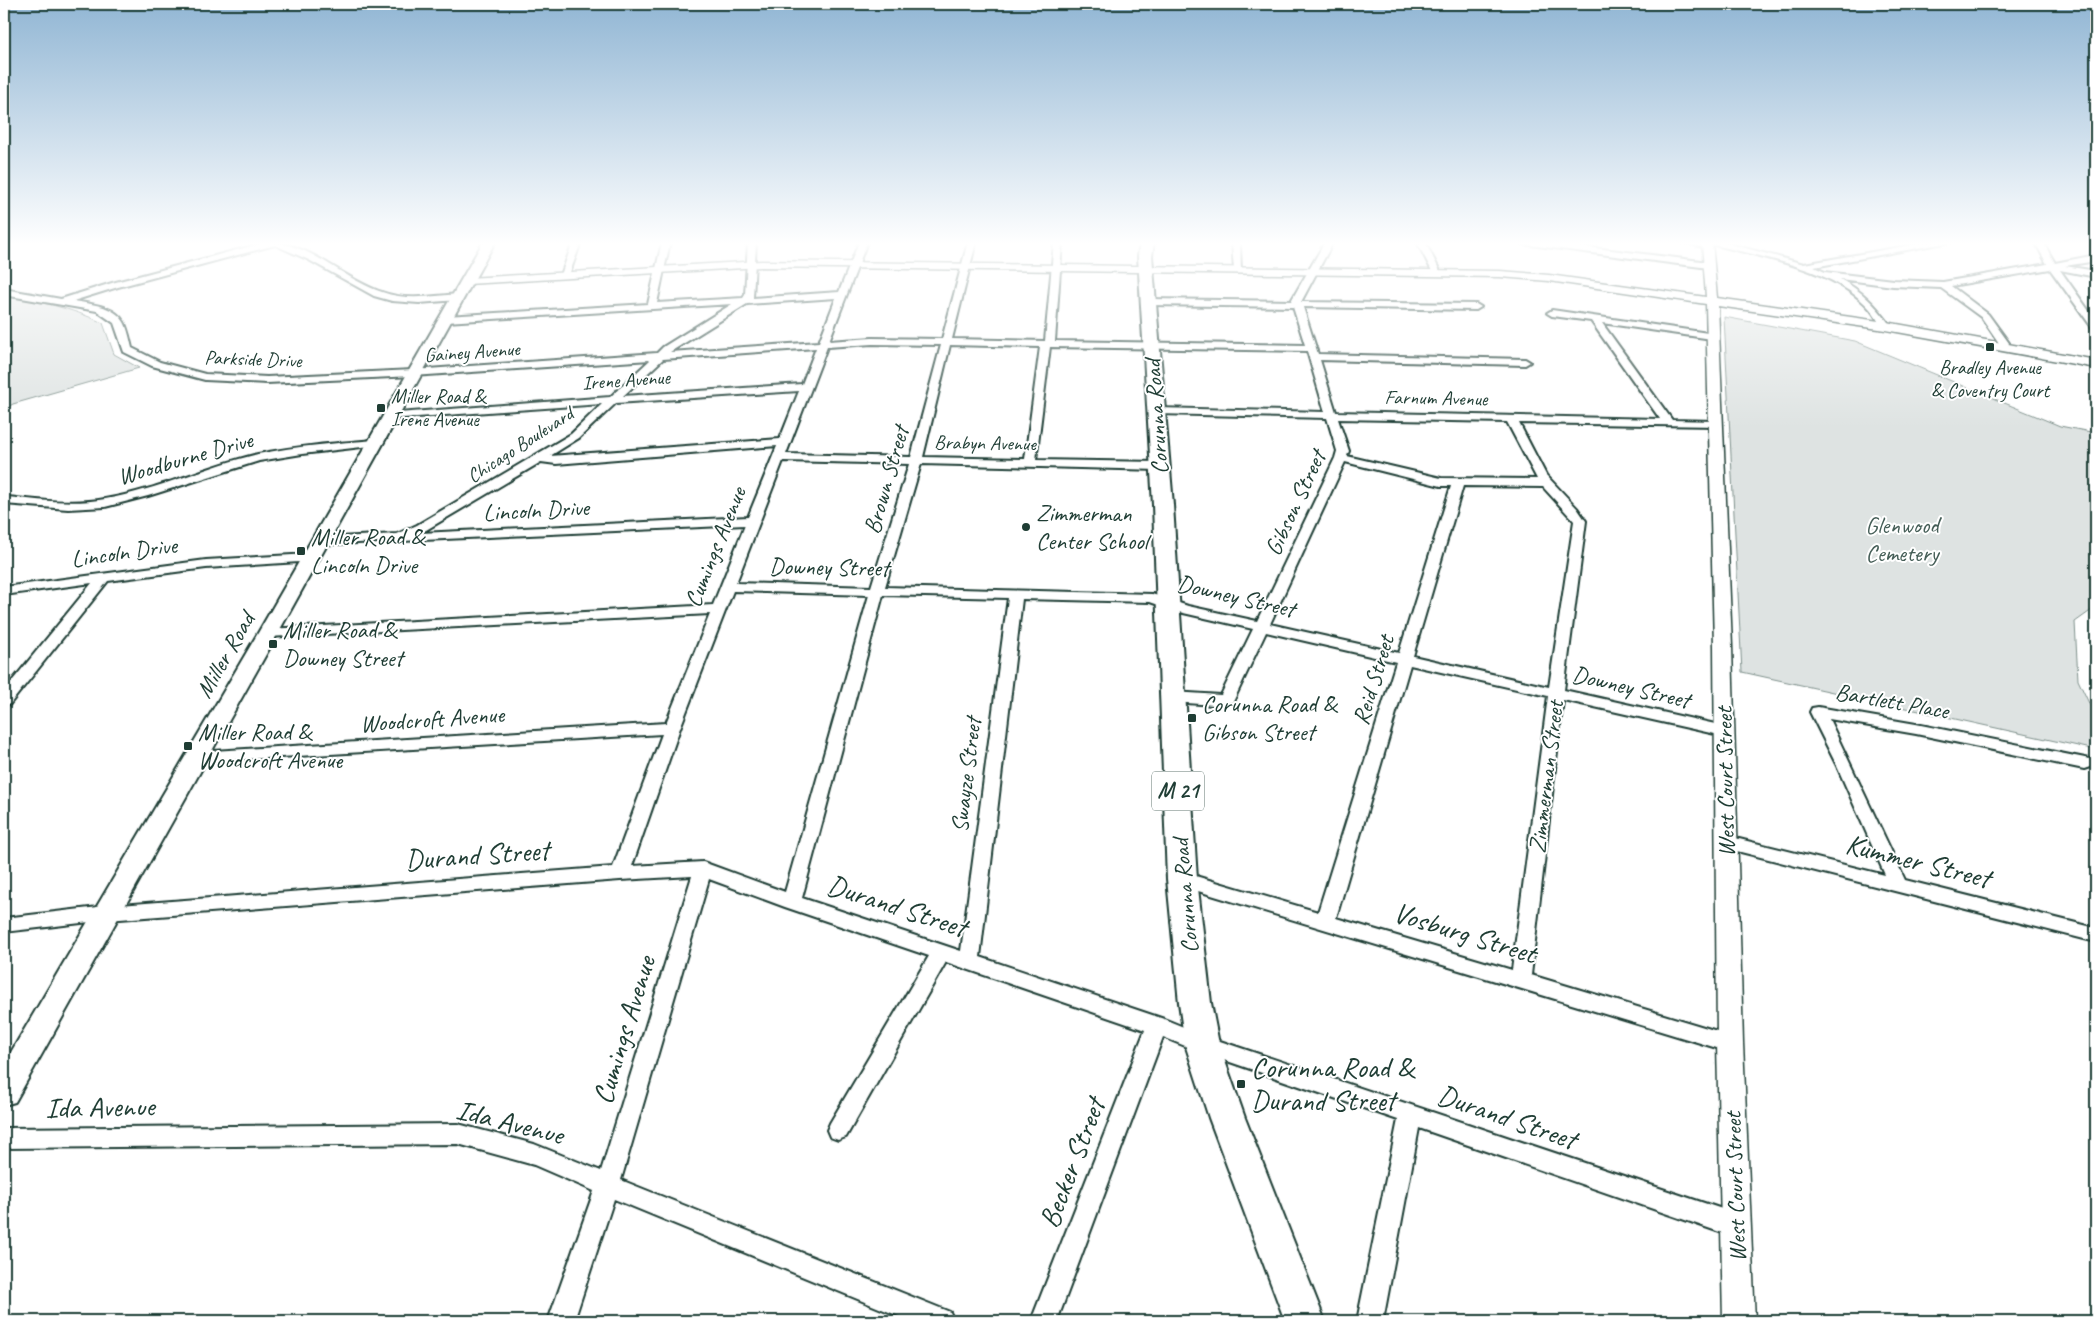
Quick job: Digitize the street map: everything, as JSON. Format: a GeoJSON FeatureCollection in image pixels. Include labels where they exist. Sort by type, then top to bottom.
{"type":"FeatureCollection","features":[{"type":"Feature","properties":{"kind":"main road","name":"Miller Road"},"geometry":{"type":"LineString","coordinates":[[4,1092],[268,633],[454,304]]}},
{"type":"Feature","properties":{"kind":"main road","name":"Corunna Road"},"geometry":{"type":"LineString","coordinates":[[1148,304],[1157,411],[1182,878],[1195,1004],[1202,1044],[1226,1118],[1305,1321]]}},
{"type":"Feature","properties":{"kind":"street","name":"Parkside Drive"},"geometry":{"type":"LineString","coordinates":[[78,304],[100,308],[113,316],[119,322],[128,350],[156,364],[205,377],[268,380],[413,374]]}},
{"type":"Feature","properties":{"kind":"street"},"geometry":{"type":"LineString","coordinates":[[446,319],[686,304]]}},
{"type":"Feature","properties":{"kind":"street","name":"Chicago Boulevard"},"geometry":{"type":"LineString","coordinates":[[402,537],[422,528],[575,436],[660,355],[740,304]]}},
{"type":"Feature","properties":{"kind":"street","name":"Cumings Avenue"},"geometry":{"type":"LineString","coordinates":[[620,873],[672,728],[838,304]]}},
{"type":"Feature","properties":{"kind":"street","name":"Brown Street"},"geometry":{"type":"LineString","coordinates":[[792,902],[916,460],[957,304]]}},
{"type":"Feature","properties":{"kind":"street"},"geometry":{"type":"LineString","coordinates":[[1030,463],[1045,347],[1051,339],[1054,304]]}},
{"type":"Feature","properties":{"kind":"street"},"geometry":{"type":"LineString","coordinates":[[1285,304],[1476,307]]}},
{"type":"Feature","properties":{"kind":"street","name":"Gibson Street"},"geometry":{"type":"LineString","coordinates":[[1173,697],[1190,697],[1212,702],[1227,699],[1341,458],[1343,451],[1333,415],[1298,304]]}},
{"type":"Feature","properties":{"kind":"street","name":"West Court Street"},"geometry":{"type":"LineString","coordinates":[[1711,304],[1723,646],[1730,1043],[1738,1321]]}},
{"type":"Feature","properties":{"kind":"street"},"geometry":{"type":"LineString","coordinates":[[1724,304],[1886,326],[2096,364]]}},
{"type":"Feature","properties":{"kind":"street"},"geometry":{"type":"LineString","coordinates":[[1868,304],[1886,326]]}},
{"type":"Feature","properties":{"kind":"street"},"geometry":{"type":"LineString","coordinates":[[1969,304],[1985,316],[2004,343],[2002,347]]}},
{"type":"Feature","properties":{"kind":"street"},"geometry":{"type":"LineString","coordinates":[[2080,304],[2096,327]]}},
{"type":"Feature","properties":{"kind":"street"},"geometry":{"type":"LineString","coordinates":[[1552,313],[1712,336]]}},
{"type":"Feature","properties":{"kind":"street"},"geometry":{"type":"LineString","coordinates":[[1594,319],[1668,422]]}},
{"type":"Feature","properties":{"kind":"street","name":"Gainey Avenue"},"geometry":{"type":"LineString","coordinates":[[413,374],[872,340],[1151,345],[1525,362]]}},
{"type":"Feature","properties":{"kind":"street","name":"Irene Avenue"},"geometry":{"type":"LineString","coordinates":[[389,416],[806,387]]}},
{"type":"Feature","properties":{"kind":"street","name":"Farnum Avenue"},"geometry":{"type":"LineString","coordinates":[[1157,411],[1715,424]]}},
{"type":"Feature","properties":{"kind":"street","name":"Zimmerman Street"},"geometry":{"type":"LineString","coordinates":[[1511,419],[1541,476],[1580,521],[1556,693],[1521,979]]}},
{"type":"Feature","properties":{"kind":"street"},"geometry":{"type":"LineString","coordinates":[[541,458],[556,460],[783,442]]}},
{"type":"Feature","properties":{"kind":"street","name":"Woodburne Drive"},"geometry":{"type":"LineString","coordinates":[[7,501],[61,505],[106,503],[163,488],[258,458],[312,448],[375,443]]}},
{"type":"Feature","properties":{"kind":"street","name":"Brabyn Avenue"},"geometry":{"type":"LineString","coordinates":[[778,457],[1160,466]]}},
{"type":"Feature","properties":{"kind":"street"},"geometry":{"type":"LineString","coordinates":[[1341,458],[1441,482],[1546,483]]}},
{"type":"Feature","properties":{"kind":"street","name":"Reid Street"},"geometry":{"type":"LineString","coordinates":[[1325,921],[1458,482]]}},
{"type":"Feature","properties":{"kind":"street","name":"Lincoln Drive"},"geometry":{"type":"LineString","coordinates":[[4,592],[402,537],[754,522]]}},
{"type":"Feature","properties":{"kind":"street"},"geometry":{"type":"LineString","coordinates":[[4,701],[104,577]]}},
{"type":"Feature","properties":{"kind":"street","name":"Downey Street"},"geometry":{"type":"LineString","coordinates":[[728,587],[1152,598],[1168,604],[1724,731]]}},
{"type":"Feature","properties":{"kind":"street","name":"Swayze Street"},"geometry":{"type":"LineString","coordinates":[[970,961],[1014,595]]}},
{"type":"Feature","properties":{"kind":"street"},"geometry":{"type":"LineString","coordinates":[[268,633],[718,609]]}},
{"type":"Feature","properties":{"kind":"street","name":"Bartlett Place"},"geometry":{"type":"LineString","coordinates":[[1898,884],[1844,764],[1818,712],[1916,729],[2084,763]]}},
{"type":"Feature","properties":{"kind":"street","name":"Woodcroft Avenue"},"geometry":{"type":"LineString","coordinates":[[196,757],[672,728]]}},
{"type":"Feature","properties":{"kind":"street","name":"Kummer Street"},"geometry":{"type":"LineString","coordinates":[[1727,842],[1854,876],[1898,884],[2096,935]]}},
{"type":"Feature","properties":{"kind":"street","name":"Cumings Avenue"},"geometry":{"type":"LineString","coordinates":[[561,1321],[616,1160],[703,869]]}},
{"type":"Feature","properties":{"kind":"street","name":"Durand Street"},"geometry":{"type":"LineString","coordinates":[[4,925],[107,912],[620,873],[703,869],[792,902],[1156,1025],[1202,1044],[1736,1226]]}},
{"type":"Feature","properties":{"kind":"street","name":"Vosburg Street"},"geometry":{"type":"LineString","coordinates":[[1182,878],[1730,1043]]}},
{"type":"Feature","properties":{"kind":"street"},"geometry":{"type":"LineString","coordinates":[[838,1130],[942,952]]}},
{"type":"Feature","properties":{"kind":"street","name":"Becker Street"},"geometry":{"type":"LineString","coordinates":[[1044,1321],[1156,1025]]}},
{"type":"Feature","properties":{"kind":"street"},"geometry":{"type":"LineString","coordinates":[[1370,1321],[1410,1114]]}},
{"type":"Feature","properties":{"kind":"street","name":"Ida Avenue"},"geometry":{"type":"LineString","coordinates":[[4,1138],[458,1134],[520,1149],[586,1174],[606,1185],[941,1321]]}},
{"type":"Feature","properties":{"kind":"green space"},"geometry":{"type":"Polygon","coordinates":[[[4,304],[45,304],[91,317],[103,323],[114,354],[139,368],[13,404],[4,409],[4,304]]]}},
{"type":"Feature","properties":{"kind":"green space","name":"Glenwood Cemetery"},"geometry":{"type":"Polygon","coordinates":[[[1724,317],[1855,341],[2060,426],[2096,433],[2096,607],[2075,622],[2078,680],[2096,718],[2096,750],[1742,672],[1724,317]]]}},
{"type":"Feature","properties":{"kind":"place","name":"Bradley Avenue & Coventry Court"},"geometry":{"type":"Point","coordinates":[1990,347]}},
{"type":"Feature","properties":{"kind":"place","name":"Miller Road & Irene Avenue"},"geometry":{"type":"Point","coordinates":[381,408]}},
{"type":"Feature","properties":{"kind":"place","name":"Zimmerman Center School"},"geometry":{"type":"Point","coordinates":[1026,527]}},
{"type":"Feature","properties":{"kind":"place","name":"Miller Road & Lincoln Drive"},"geometry":{"type":"Point","coordinates":[301,551]}},
{"type":"Feature","properties":{"kind":"place","name":"Miller Road & Downey Street"},"geometry":{"type":"Point","coordinates":[273,644]}},
{"type":"Feature","properties":{"kind":"place","name":"Corunna Road & Gibson Street"},"geometry":{"type":"Point","coordinates":[1192,718]}},
{"type":"Feature","properties":{"kind":"place","name":"Miller Road & Woodcroft Avenue"},"geometry":{"type":"Point","coordinates":[188,746]}},
{"type":"Feature","properties":{"kind":"place","name":"Corunna Road & Durand Street"},"geometry":{"type":"Point","coordinates":[1241,1084]}}]}
